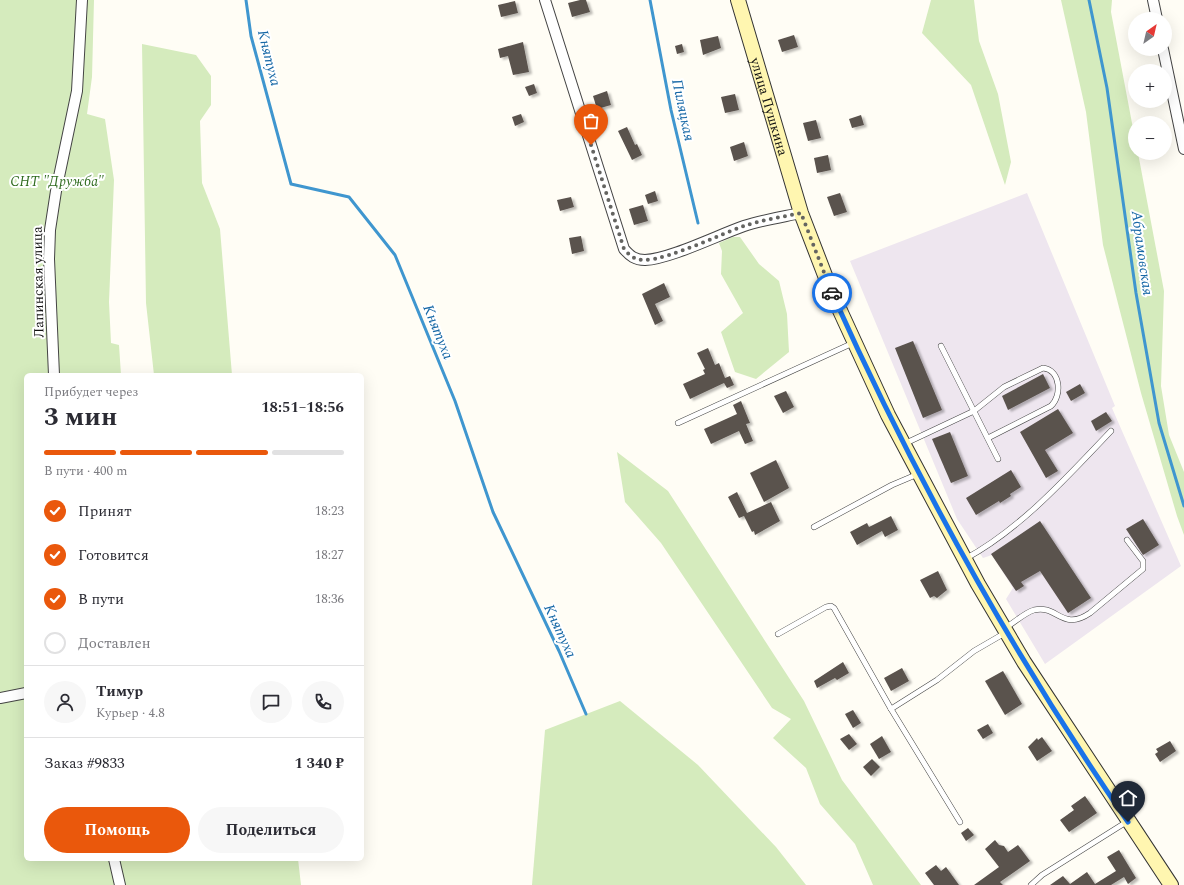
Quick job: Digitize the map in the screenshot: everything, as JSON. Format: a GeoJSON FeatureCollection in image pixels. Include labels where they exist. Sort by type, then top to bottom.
{"type":"FeatureCollection","features":[{"type":"Feature","properties":{"kind":"street","name":"Лапинская улица"},"geometry":{"type":"LineString","coordinates":[[54,373],[50,281],[50,230],[56,191],[78,91],[82,0]]}},
{"type":"Feature","properties":{"kind":"street"},"geometry":{"type":"LineString","coordinates":[[545,0],[624,249],[629,256],[637,259],[661,257],[746,226],[801,213]]}},
{"type":"Feature","properties":{"kind":"street","name":"улица Пушкина"},"geometry":{"type":"LineString","coordinates":[[738,0],[801,213],[831,291],[903,444],[964,560],[1005,630],[1170,885]]}},
{"type":"Feature","properties":{"kind":"street"},"geometry":{"type":"LineString","coordinates":[[1153,0],[1156,12]]}},
{"type":"Feature","properties":{"kind":"street"},"geometry":{"type":"LineString","coordinates":[[1164,56],[1184,148]]}},
{"type":"Feature","properties":{"kind":"street"},"geometry":{"type":"LineString","coordinates":[[0,698],[24,693]]}},
{"type":"Feature","properties":{"kind":"street"},"geometry":{"type":"LineString","coordinates":[[114,861],[120,885]]}},
{"type":"Feature","properties":{"kind":"lane"},"geometry":{"type":"LineString","coordinates":[[678,423],[854,342]]}},
{"type":"Feature","properties":{"kind":"lane"},"geometry":{"type":"LineString","coordinates":[[941,346],[998,459]]}},
{"type":"Feature","properties":{"kind":"lane"},"geometry":{"type":"LineString","coordinates":[[903,444],[974,411],[1000,390],[1030,374],[1043,368],[1048,368],[1053,372],[1058,389],[1056,402],[988,438]]}},
{"type":"Feature","properties":{"kind":"lane"},"geometry":{"type":"LineString","coordinates":[[964,560],[979,552],[1033,509],[1111,431]]}},
{"type":"Feature","properties":{"kind":"lane"},"geometry":{"type":"LineString","coordinates":[[814,527],[892,485],[918,474]]}},
{"type":"Feature","properties":{"kind":"lane"},"geometry":{"type":"LineString","coordinates":[[891,709],[937,680],[974,651],[1035,610],[1047,611],[1066,620],[1073,621],[1082,619],[1143,569],[1143,561],[1127,540]]}},
{"type":"Feature","properties":{"kind":"lane"},"geometry":{"type":"LineString","coordinates":[[778,634],[826,607],[831,606],[834,608],[891,709],[960,822]]}},
{"type":"Feature","properties":{"kind":"lane"},"geometry":{"type":"LineString","coordinates":[[1031,885],[1042,875],[1128,822]]}},
{"type":"Feature","properties":{"kind":"shaded area"},"geometry":{"type":"Polygon","coordinates":[[[1027,193],[1115,406],[1112,408],[1181,566],[1045,664],[1006,599],[1013,588],[992,555],[983,558],[957,519],[850,261],[1027,193]]]}},
{"type":"Feature","properties":{"kind":"green space","name":"СНТ \"Дружба\""},"geometry":{"type":"Polygon","coordinates":[[[0,0],[94,0],[92,77],[87,114],[105,119],[114,180],[109,302],[111,343],[119,345],[121,373],[24,373],[24,861],[298,861],[301,885],[0,885],[0,0]]]}},
{"type":"Feature","properties":{"kind":"green space"},"geometry":{"type":"Polygon","coordinates":[[[931,0],[974,0],[979,41],[998,94],[1011,162],[1005,185],[971,85],[922,33],[931,0]]]}},
{"type":"Feature","properties":{"kind":"green space"},"geometry":{"type":"Polygon","coordinates":[[[1061,0],[1112,0],[1111,12],[1131,116],[1128,116],[1128,160],[1139,160],[1164,291],[1161,386],[1169,435],[1184,472],[1184,535],[1141,393],[1103,245],[1086,112],[1061,0]]]}},
{"type":"Feature","properties":{"kind":"green space","name":"СНТ \"Дружба\""},"geometry":{"type":"Polygon","coordinates":[[[142,44],[196,55],[211,76],[211,105],[200,121],[202,183],[220,229],[232,373],[154,373],[146,303],[142,44]]]}},
{"type":"Feature","properties":{"kind":"green space"},"geometry":{"type":"Polygon","coordinates":[[[733,237],[740,237],[759,264],[779,281],[787,314],[789,352],[756,379],[735,372],[721,332],[743,313],[721,274],[722,251],[719,243],[733,237]]]}},
{"type":"Feature","properties":{"kind":"green space"},"geometry":{"type":"Polygon","coordinates":[[[617,452],[668,491],[804,701],[842,780],[921,885],[873,885],[855,844],[820,804],[806,768],[773,738],[791,719],[772,708],[661,543],[625,502],[617,452]]]}},
{"type":"Feature","properties":{"kind":"green space"},"geometry":{"type":"Polygon","coordinates":[[[620,701],[698,765],[776,847],[806,885],[532,885],[545,730],[620,701]]]}},
{"type":"Feature","properties":{"kind":"building"},"geometry":{"type":"Polygon","coordinates":[[[586,0],[590,12],[572,17],[568,3],[586,0]]]}},
{"type":"Feature","properties":{"kind":"building"},"geometry":{"type":"Polygon","coordinates":[[[515,1],[518,13],[501,17],[498,5],[515,1]]]}},
{"type":"Feature","properties":{"kind":"building"},"geometry":{"type":"Polygon","coordinates":[[[794,35],[798,47],[782,52],[778,40],[794,35]]]}},
{"type":"Feature","properties":{"kind":"building"},"geometry":{"type":"Polygon","coordinates":[[[718,36],[721,48],[703,55],[700,40],[718,36]]]}},
{"type":"Feature","properties":{"kind":"building"},"geometry":{"type":"Polygon","coordinates":[[[523,42],[529,72],[513,75],[508,56],[500,58],[498,49],[523,42]]]}},
{"type":"Feature","properties":{"kind":"building"},"geometry":{"type":"Polygon","coordinates":[[[682,44],[684,52],[677,54],[675,46],[682,44]]]}},
{"type":"Feature","properties":{"kind":"building"},"geometry":{"type":"Polygon","coordinates":[[[534,84],[537,93],[529,96],[525,87],[534,84]]]}},
{"type":"Feature","properties":{"kind":"building"},"geometry":{"type":"Polygon","coordinates":[[[607,91],[611,105],[597,109],[593,96],[607,91]]]}},
{"type":"Feature","properties":{"kind":"building"},"geometry":{"type":"Polygon","coordinates":[[[735,94],[739,110],[725,113],[721,97],[735,94]]]}},
{"type":"Feature","properties":{"kind":"building"},"geometry":{"type":"Polygon","coordinates":[[[521,114],[524,122],[515,126],[512,117],[521,114]]]}},
{"type":"Feature","properties":{"kind":"building"},"geometry":{"type":"Polygon","coordinates":[[[861,115],[864,125],[852,128],[849,119],[861,115]]]}},
{"type":"Feature","properties":{"kind":"building"},"geometry":{"type":"Polygon","coordinates":[[[816,120],[821,138],[808,141],[803,123],[816,120]]]}},
{"type":"Feature","properties":{"kind":"building"},"geometry":{"type":"Polygon","coordinates":[[[627,127],[635,145],[637,144],[642,155],[632,160],[618,131],[627,127]]]}},
{"type":"Feature","properties":{"kind":"building"},"geometry":{"type":"Polygon","coordinates":[[[744,142],[748,156],[734,161],[730,147],[744,142]]]}},
{"type":"Feature","properties":{"kind":"building"},"geometry":{"type":"Polygon","coordinates":[[[828,155],[831,170],[817,173],[814,158],[828,155]]]}},
{"type":"Feature","properties":{"kind":"building"},"geometry":{"type":"Polygon","coordinates":[[[655,191],[658,201],[648,204],[645,195],[655,191]]]}},
{"type":"Feature","properties":{"kind":"building"},"geometry":{"type":"Polygon","coordinates":[[[840,193],[847,212],[834,216],[827,197],[840,193]]]}},
{"type":"Feature","properties":{"kind":"building"},"geometry":{"type":"Polygon","coordinates":[[[571,197],[574,207],[560,211],[557,200],[571,197]]]}},
{"type":"Feature","properties":{"kind":"building"},"geometry":{"type":"Polygon","coordinates":[[[643,205],[648,221],[634,225],[629,209],[643,205]]]}},
{"type":"Feature","properties":{"kind":"building"},"geometry":{"type":"Polygon","coordinates":[[[581,236],[584,251],[572,254],[569,238],[581,236]]]}},
{"type":"Feature","properties":{"kind":"building"},"geometry":{"type":"Polygon","coordinates":[[[664,283],[670,297],[655,304],[663,321],[655,325],[642,294],[664,283]]]}},
{"type":"Feature","properties":{"kind":"building"},"geometry":{"type":"Polygon","coordinates":[[[913,341],[942,410],[923,418],[895,348],[913,341]]]}},
{"type":"Feature","properties":{"kind":"building"},"geometry":{"type":"Polygon","coordinates":[[[708,348],[715,365],[719,363],[725,378],[730,376],[734,385],[727,388],[724,383],[690,399],[683,384],[705,374],[703,370],[705,369],[697,353],[708,348]]]}},
{"type":"Feature","properties":{"kind":"building"},"geometry":{"type":"Polygon","coordinates":[[[1043,374],[1050,388],[1008,410],[1002,396],[1043,374]]]}},
{"type":"Feature","properties":{"kind":"building"},"geometry":{"type":"Polygon","coordinates":[[[1080,384],[1085,393],[1071,401],[1066,392],[1080,384]]]}},
{"type":"Feature","properties":{"kind":"building"},"geometry":{"type":"Polygon","coordinates":[[[786,391],[794,407],[783,413],[774,396],[786,391]]]}},
{"type":"Feature","properties":{"kind":"building"},"geometry":{"type":"Polygon","coordinates":[[[741,401],[750,423],[746,424],[753,441],[745,444],[739,431],[711,444],[704,429],[737,414],[733,405],[741,401]]]}},
{"type":"Feature","properties":{"kind":"building"},"geometry":{"type":"Polygon","coordinates":[[[1058,409],[1073,433],[1045,450],[1058,471],[1046,478],[1020,432],[1058,409]]]}},
{"type":"Feature","properties":{"kind":"building"},"geometry":{"type":"Polygon","coordinates":[[[1106,412],[1112,421],[1096,431],[1091,421],[1106,412]]]}},
{"type":"Feature","properties":{"kind":"building"},"geometry":{"type":"Polygon","coordinates":[[[950,432],[968,476],[951,483],[932,439],[950,432]]]}},
{"type":"Feature","properties":{"kind":"building"},"geometry":{"type":"Polygon","coordinates":[[[776,460],[789,488],[764,502],[750,473],[776,460]]]}},
{"type":"Feature","properties":{"kind":"building"},"geometry":{"type":"Polygon","coordinates":[[[1011,470],[1021,487],[1000,503],[999,501],[976,515],[966,498],[1011,470]]]}},
{"type":"Feature","properties":{"kind":"building"},"geometry":{"type":"Polygon","coordinates":[[[737,492],[747,513],[771,502],[780,521],[755,535],[744,516],[739,518],[728,497],[737,492]]]}},
{"type":"Feature","properties":{"kind":"building"},"geometry":{"type":"Polygon","coordinates":[[[891,516],[898,530],[885,537],[882,531],[857,545],[850,532],[867,523],[869,527],[891,516]]]}},
{"type":"Feature","properties":{"kind":"building"},"geometry":{"type":"Polygon","coordinates":[[[1143,519],[1159,545],[1143,555],[1126,529],[1143,519]]]}},
{"type":"Feature","properties":{"kind":"building"},"geometry":{"type":"Polygon","coordinates":[[[1040,521],[1091,598],[1068,613],[1040,571],[1021,582],[1024,586],[1016,591],[991,554],[1040,521]]]}},
{"type":"Feature","properties":{"kind":"building"},"geometry":{"type":"Polygon","coordinates":[[[938,571],[947,590],[937,598],[934,596],[930,598],[920,580],[938,571]]]}},
{"type":"Feature","properties":{"kind":"building"},"geometry":{"type":"Polygon","coordinates":[[[843,662],[849,673],[837,680],[835,678],[817,688],[814,681],[843,662]]]}},
{"type":"Feature","properties":{"kind":"building"},"geometry":{"type":"Polygon","coordinates":[[[902,668],[909,681],[891,691],[884,678],[902,668]]]}},
{"type":"Feature","properties":{"kind":"building"},"geometry":{"type":"Polygon","coordinates":[[[1003,671],[1022,704],[1005,715],[985,681],[1003,671]]]}},
{"type":"Feature","properties":{"kind":"building"},"geometry":{"type":"Polygon","coordinates":[[[853,710],[861,723],[853,728],[845,714],[853,710]]]}},
{"type":"Feature","properties":{"kind":"building"},"geometry":{"type":"Polygon","coordinates":[[[988,724],[993,733],[983,739],[977,730],[988,724]]]}},
{"type":"Feature","properties":{"kind":"building"},"geometry":{"type":"Polygon","coordinates":[[[849,734],[857,744],[849,750],[840,739],[849,734]]]}},
{"type":"Feature","properties":{"kind":"building"},"geometry":{"type":"Polygon","coordinates":[[[882,736],[891,752],[879,759],[870,744],[882,736]]]}},
{"type":"Feature","properties":{"kind":"building"},"geometry":{"type":"Polygon","coordinates":[[[1042,737],[1052,751],[1037,761],[1028,747],[1037,738],[1038,740],[1042,737]]]}},
{"type":"Feature","properties":{"kind":"building"},"geometry":{"type":"Polygon","coordinates":[[[1170,741],[1176,751],[1160,762],[1155,754],[1158,752],[1156,749],[1170,741]]]}},
{"type":"Feature","properties":{"kind":"building"},"geometry":{"type":"Polygon","coordinates":[[[872,759],[880,767],[871,776],[863,767],[872,759]]]}},
{"type":"Feature","properties":{"kind":"building"},"geometry":{"type":"Polygon","coordinates":[[[1085,796],[1097,813],[1069,832],[1060,820],[1074,810],[1071,806],[1085,796]]]}},
{"type":"Feature","properties":{"kind":"building"},"geometry":{"type":"Polygon","coordinates":[[[968,828],[974,835],[966,841],[961,833],[968,828]]]}},
{"type":"Feature","properties":{"kind":"building"},"geometry":{"type":"Polygon","coordinates":[[[995,840],[999,845],[1004,846],[1008,852],[1018,845],[1030,861],[1000,882],[1003,885],[974,885],[999,867],[985,849],[995,840]]]}},
{"type":"Feature","properties":{"kind":"building"},"geometry":{"type":"Polygon","coordinates":[[[1119,850],[1136,878],[1128,884],[1124,877],[1111,885],[1050,885],[1063,876],[1070,884],[1087,872],[1095,884],[1116,871],[1107,857],[1119,850]]]}},
{"type":"Feature","properties":{"kind":"building"},"geometry":{"type":"Polygon","coordinates":[[[936,865],[941,871],[946,867],[959,885],[934,885],[925,873],[936,865]]]}},
{"type":"Feature","properties":{"kind":"waterway","name":"Княтуха"},"geometry":{"type":"LineString","coordinates":[[246,0],[251,36],[291,184],[349,197],[395,255],[455,401],[493,512],[559,651],[586,714]]}},
{"type":"Feature","properties":{"kind":"waterway","name":"Пиляцкая"},"geometry":{"type":"LineString","coordinates":[[650,0],[671,110],[698,223]]}},
{"type":"Feature","properties":{"kind":"waterway","name":"Абрамовская"},"geometry":{"type":"LineString","coordinates":[[1089,0],[1107,88],[1136,293],[1159,423],[1184,506]]}},
{"type":"Feature","properties":{"kind":"way so far"},"geometry":{"type":"LineString","coordinates":[[591,145],[624,249],[629,256],[646,260],[661,257],[746,226],[801,213],[832,293]]}},
{"type":"Feature","properties":{"kind":"route"},"geometry":{"type":"LineString","coordinates":[[832,293],[888,414],[928,493],[978,584],[1024,662],[1128,822]]}}]}
